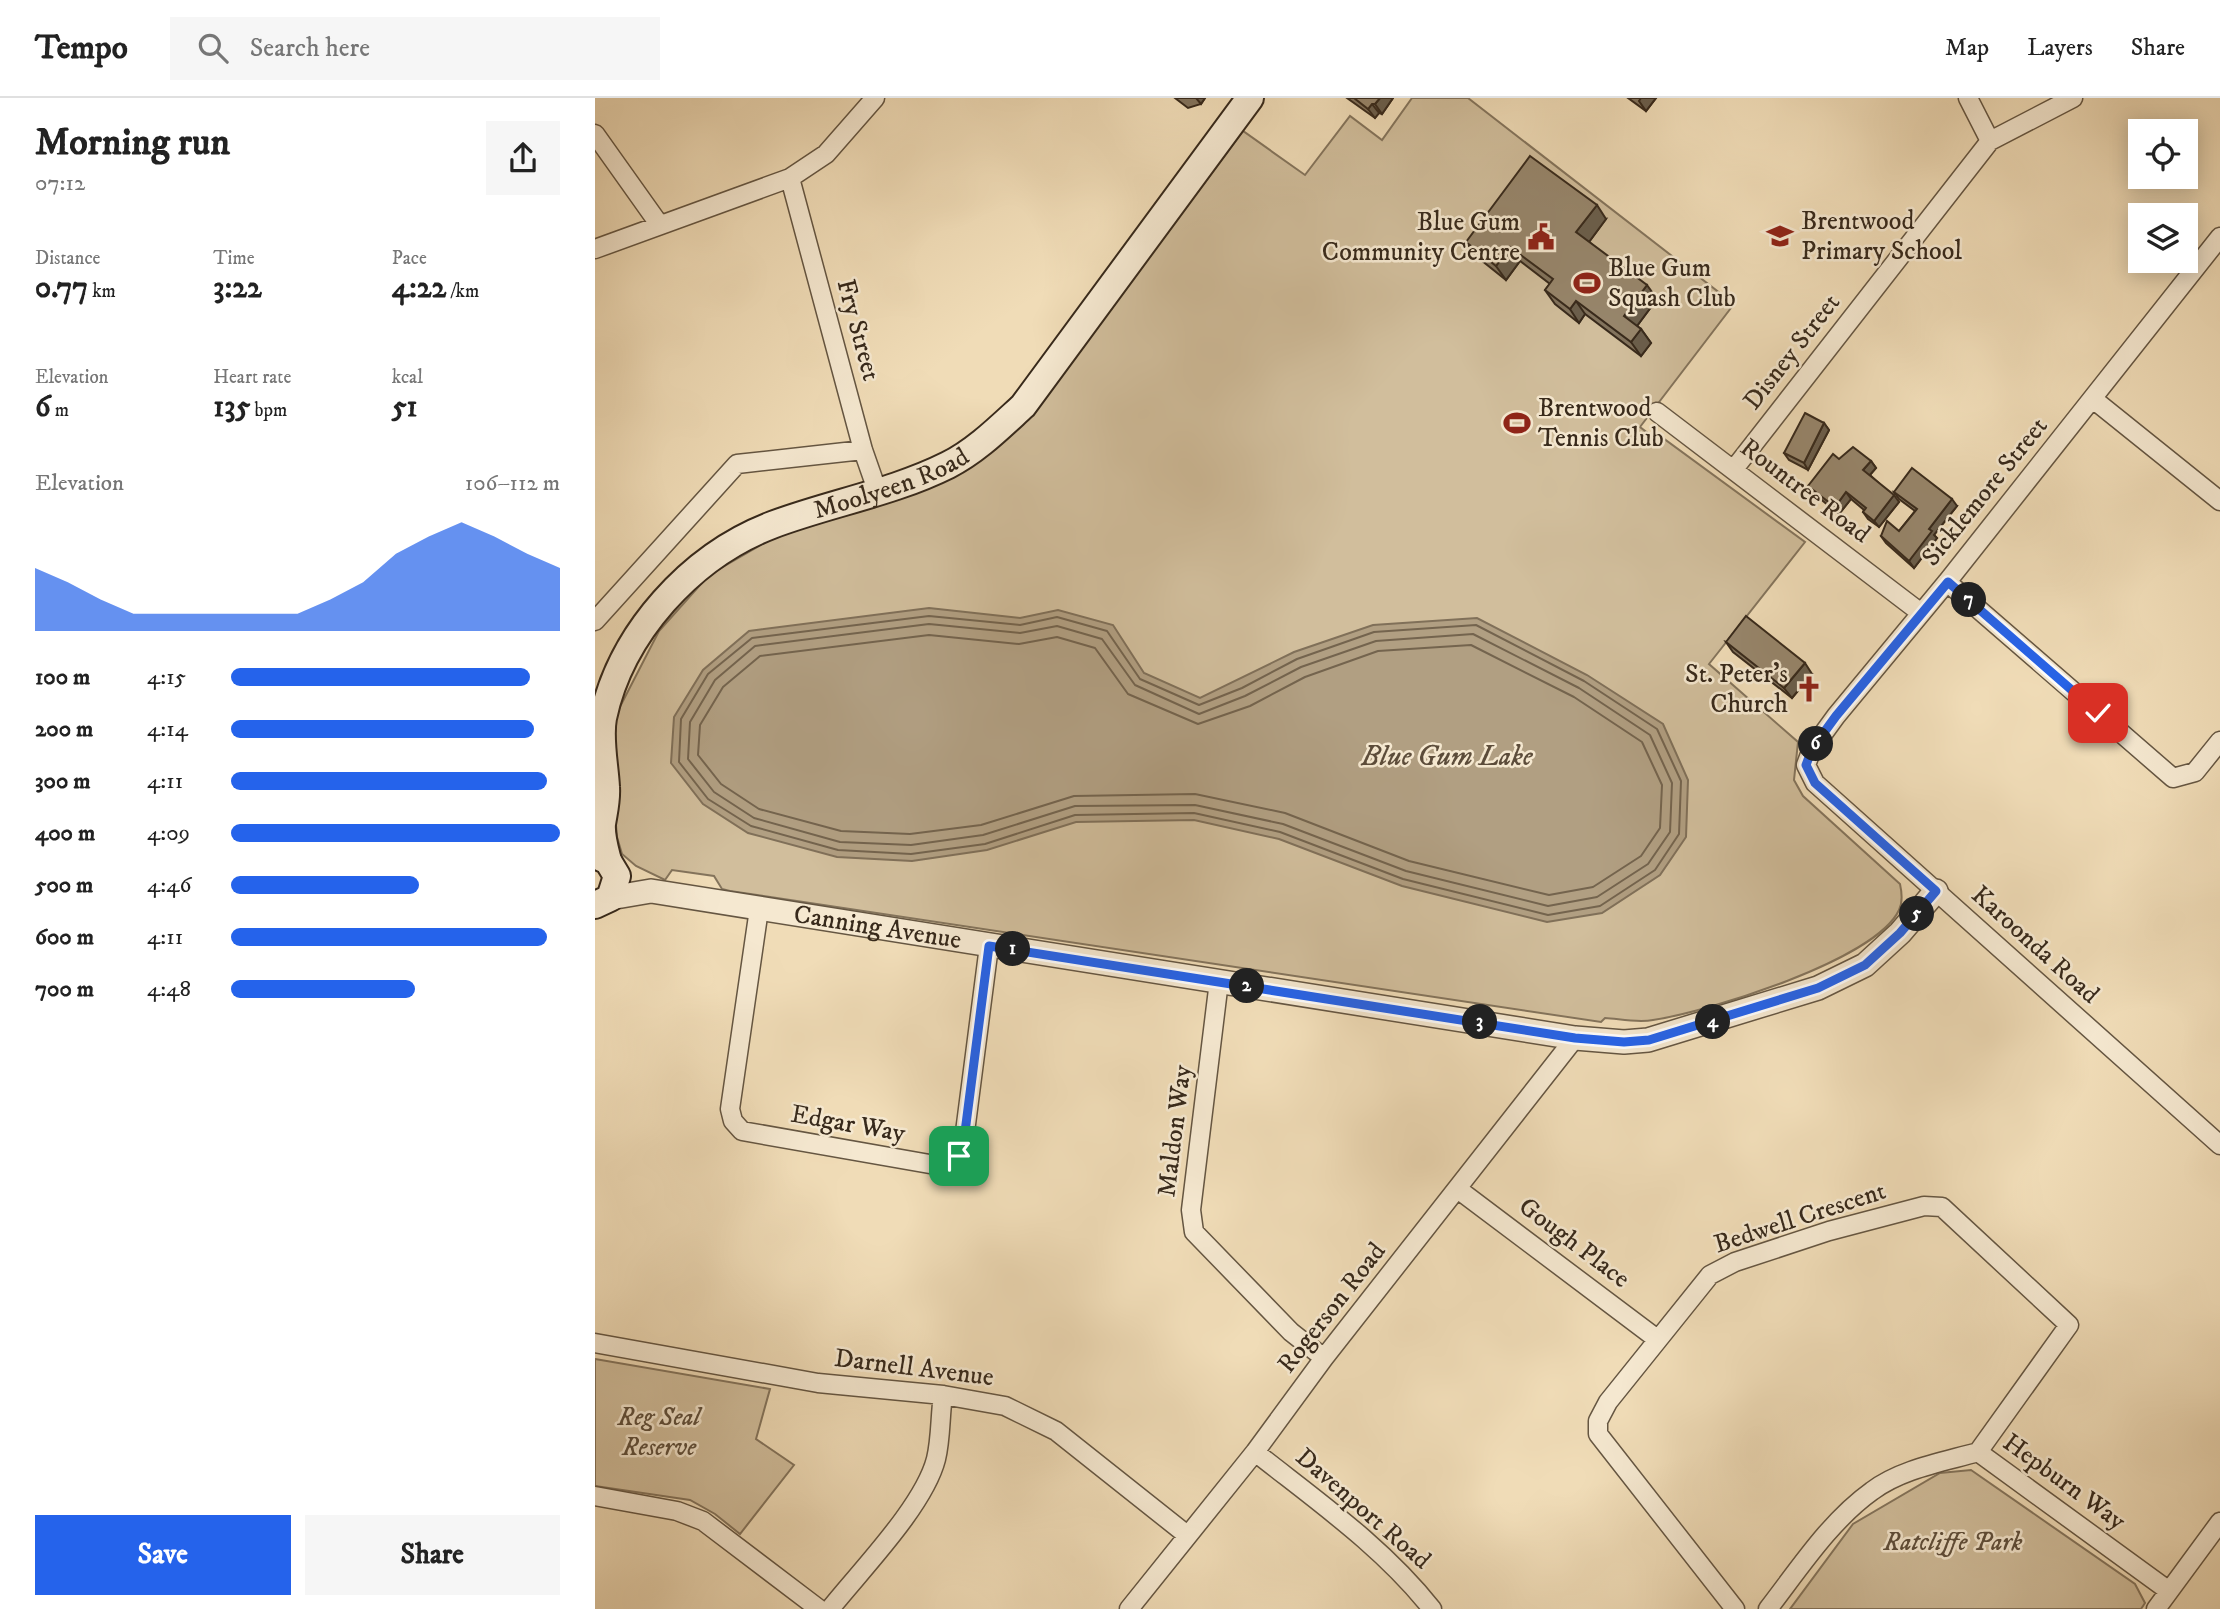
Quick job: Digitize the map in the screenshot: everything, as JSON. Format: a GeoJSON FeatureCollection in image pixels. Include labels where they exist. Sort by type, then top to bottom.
{"type":"FeatureCollection","features":[{"type":"Feature","properties":{"kind":"main road","name":"Moolyeen Road"},"geometry":{"type":"LineString","coordinates":[[606,861],[602,825],[607,797],[603,721],[615,677],[635,640],[677,590],[717,552],[774,524],[876,486],[951,449],[993,418],[1014,398],[1233,98]]}},
{"type":"Feature","properties":{"kind":"main road","name":"Moolyeen Road"},"geometry":{"type":"LineString","coordinates":[[595,700],[607,665],[631,622],[659,588],[698,554],[752,520],[949,464],[999,428],[1023,406],[1250,98]]}},
{"type":"Feature","properties":{"kind":"main road","name":"Canning Avenue"},"geometry":{"type":"LineString","coordinates":[[600,905],[617,884],[606,861]]}},
{"type":"Feature","properties":{"kind":"street"},"geometry":{"type":"LineString","coordinates":[[595,249],[790,178],[826,154],[875,98]]}},
{"type":"Feature","properties":{"kind":"street"},"geometry":{"type":"LineString","coordinates":[[1968,98],[1990,141]]}},
{"type":"Feature","properties":{"kind":"street","name":"Disney Street"},"geometry":{"type":"LineString","coordinates":[[1734,470],[1990,141],[2073,98]]}},
{"type":"Feature","properties":{"kind":"street"},"geometry":{"type":"LineString","coordinates":[[595,134],[659,224]]}},
{"type":"Feature","properties":{"kind":"street","name":"Fry Street"},"geometry":{"type":"LineString","coordinates":[[790,178],[863,450],[876,486]]}},
{"type":"Feature","properties":{"kind":"street","name":"Sicklemore Street"},"geometry":{"type":"LineString","coordinates":[[1815,783],[1806,765],[1812,749],[1948,582],[2220,237]]}},
{"type":"Feature","properties":{"kind":"street"},"geometry":{"type":"LineString","coordinates":[[2093,399],[2220,501]]}},
{"type":"Feature","properties":{"kind":"street","name":"Rountree Road"},"geometry":{"type":"LineString","coordinates":[[1657,412],[1921,613]]}},
{"type":"Feature","properties":{"kind":"street"},"geometry":{"type":"LineString","coordinates":[[595,621],[737,464],[863,450]]}},
{"type":"Feature","properties":{"kind":"street"},"geometry":{"type":"LineString","coordinates":[[1948,582],[2173,778],[2195,772],[2220,741]]}},
{"type":"Feature","properties":{"kind":"street","name":"Karoonda Road"},"geometry":{"type":"LineString","coordinates":[[1815,783],[2218,1138]]}},
{"type":"Feature","properties":{"kind":"street","name":"Canning Avenue"},"geometry":{"type":"LineString","coordinates":[[606,861],[651,891],[1575,1038],[1624,1042],[1649,1040],[1818,988],[1865,965],[1900,933],[1936,891]]}},
{"type":"Feature","properties":{"kind":"street","name":"Canning Avenue"},"geometry":{"type":"LineString","coordinates":[[600,905],[651,891]]}},
{"type":"Feature","properties":{"kind":"street","name":"Edgar Way"},"geometry":{"type":"LineString","coordinates":[[759,909],[730,1110],[733,1121],[742,1131],[788,1141],[941,1166],[959,1156],[965,1132],[989,946]]}},
{"type":"Feature","properties":{"kind":"street","name":"Maldon Way"},"geometry":{"type":"LineString","coordinates":[[1219,981],[1208,1092],[1191,1210],[1194,1231],[1291,1332],[1324,1358]]}},
{"type":"Feature","properties":{"kind":"street","name":"Rogerson Road"},"geometry":{"type":"LineString","coordinates":[[1129,1609],[1255,1452],[1324,1358],[1459,1190],[1575,1038]]}},
{"type":"Feature","properties":{"kind":"street","name":"Gough Place"},"geometry":{"type":"LineString","coordinates":[[1459,1190],[1657,1339]]}},
{"type":"Feature","properties":{"kind":"street","name":"Bedwell Crescent"},"geometry":{"type":"LineString","coordinates":[[1735,1609],[1598,1434],[1598,1421],[1608,1402],[1710,1275],[1735,1262],[1924,1206],[1942,1207],[2069,1325]]}},
{"type":"Feature","properties":{"kind":"street"},"geometry":{"type":"LineString","coordinates":[[1978,1452],[2069,1325],[2088,1320]]}},
{"type":"Feature","properties":{"kind":"street","name":"Darnell Avenue"},"geometry":{"type":"LineString","coordinates":[[595,1343],[818,1383],[943,1395],[1005,1406],[1056,1431],[1187,1535]]}},
{"type":"Feature","properties":{"kind":"street"},"geometry":{"type":"LineString","coordinates":[[830,1609],[907,1513],[930,1477],[937,1458],[943,1395]]}},
{"type":"Feature","properties":{"kind":"street","name":"Davenport Road"},"geometry":{"type":"LineString","coordinates":[[1255,1452],[1362,1537],[1409,1580],[1432,1609]]}},
{"type":"Feature","properties":{"kind":"street","name":"Hepburn Way"},"geometry":{"type":"LineString","coordinates":[[1768,1609],[1828,1533],[1873,1490],[1936,1464],[1978,1452],[2169,1591]]}},
{"type":"Feature","properties":{"kind":"street"},"geometry":{"type":"LineString","coordinates":[[595,1496],[677,1511],[702,1521],[819,1609]]}},
{"type":"Feature","properties":{"kind":"street"},"geometry":{"type":"LineString","coordinates":[[2156,1609],[2220,1522]]}},
{"type":"Feature","properties":{"kind":"green space"},"geometry":{"type":"Polygon","coordinates":[[[1412,98],[1468,98],[1734,304],[1640,427],[1653,437],[1656,433],[1805,542],[1709,664],[1798,742],[1794,780],[1803,796],[1900,884],[1902,897],[1899,910],[1884,929],[1825,965],[1749,995],[1653,1020],[1605,1018],[1601,1022],[730,891],[722,889],[714,876],[672,870],[665,880],[636,866],[622,854],[617,837],[608,730],[659,631],[709,575],[785,531],[1033,413],[1243,131],[1305,175],[1350,116],[1382,140],[1412,98]]]}},
{"type":"Feature","properties":{"kind":"green space","name":"Reg Seal Reserve"},"geometry":{"type":"Polygon","coordinates":[[[595,1359],[770,1389],[756,1439],[794,1465],[740,1534],[715,1514],[690,1500],[595,1486],[595,1359]]]}},
{"type":"Feature","properties":{"kind":"green space","name":"Ratcliffe Park"},"geometry":{"type":"Polygon","coordinates":[[[1971,1470],[2135,1584],[2145,1603],[2141,1609],[1790,1609],[1853,1524],[1940,1473],[1971,1470]]]}},
{"type":"Feature","properties":{"kind":"water","name":"Blue Gum Lake"},"geometry":{"type":"Polygon","coordinates":[[[929,608],[1020,618],[1058,610],[1113,625],[1144,673],[1200,698],[1294,652],[1373,625],[1477,618],[1587,675],[1663,724],[1688,780],[1686,837],[1660,875],[1602,913],[1547,922],[1402,886],[1279,839],[1194,820],[1076,822],[987,850],[912,861],[837,857],[748,833],[703,804],[671,763],[674,717],[703,670],[749,631],[929,608]]]}},
{"type":"Feature","properties":{"kind":"building"},"geometry":{"type":"Polygon","coordinates":[[[1354,98],[1380,98],[1368,109],[1354,98]]]}},
{"type":"Feature","properties":{"kind":"building"},"geometry":{"type":"Polygon","coordinates":[[[1530,156],[1597,205],[1576,232],[1647,285],[1624,316],[1641,329],[1631,342],[1576,301],[1570,309],[1545,290],[1553,279],[1510,247],[1496,266],[1466,242],[1530,156]]]}},
{"type":"Feature","properties":{"kind":"building"},"geometry":{"type":"Polygon","coordinates":[[[1805,413],[1824,423],[1804,463],[1784,453],[1805,413]]]}},
{"type":"Feature","properties":{"kind":"building"},"geometry":{"type":"Polygon","coordinates":[[[1853,447],[1871,461],[1863,470],[1894,495],[1874,521],[1863,512],[1866,508],[1846,492],[1835,507],[1808,486],[1833,454],[1839,459],[1853,447]]]}},
{"type":"Feature","properties":{"kind":"building"},"geometry":{"type":"Polygon","coordinates":[[[1912,468],[1952,499],[1909,561],[1881,536],[1887,521],[1899,531],[1917,509],[1894,492],[1912,468]]]}},
{"type":"Feature","properties":{"kind":"building"},"geometry":{"type":"Polygon","coordinates":[[[1746,616],[1805,663],[1784,688],[1726,642],[1746,616]]]}},
{"type":"Feature","properties":{"kind":"place","name":"Brentwood Primary School"},"geometry":{"type":"Point","coordinates":[1780,236]}},
{"type":"Feature","properties":{"kind":"place","name":"Blue Gum Community Centre"},"geometry":{"type":"Point","coordinates":[1541,237]}},
{"type":"Feature","properties":{"kind":"place","name":"Blue Gum Squash Club"},"geometry":{"type":"Point","coordinates":[1587,283]}},
{"type":"Feature","properties":{"kind":"place","name":"Brentwood Tennis Club"},"geometry":{"type":"Point","coordinates":[1517,423]}},
{"type":"Feature","properties":{"kind":"place","name":"St. Peter's Church"},"geometry":{"type":"Point","coordinates":[1809,689]}},
{"type":"Feature","properties":{"kind":"route"},"geometry":{"type":"LineString","coordinates":[[959,1156],[965,1132],[989,946],[1575,1038],[1624,1042],[1649,1040],[1818,988],[1850,974],[1865,965],[1900,933],[1936,891],[1815,783],[1808,774],[1806,765],[1812,749],[1836,716],[1948,582],[2098,713]]}}]}
